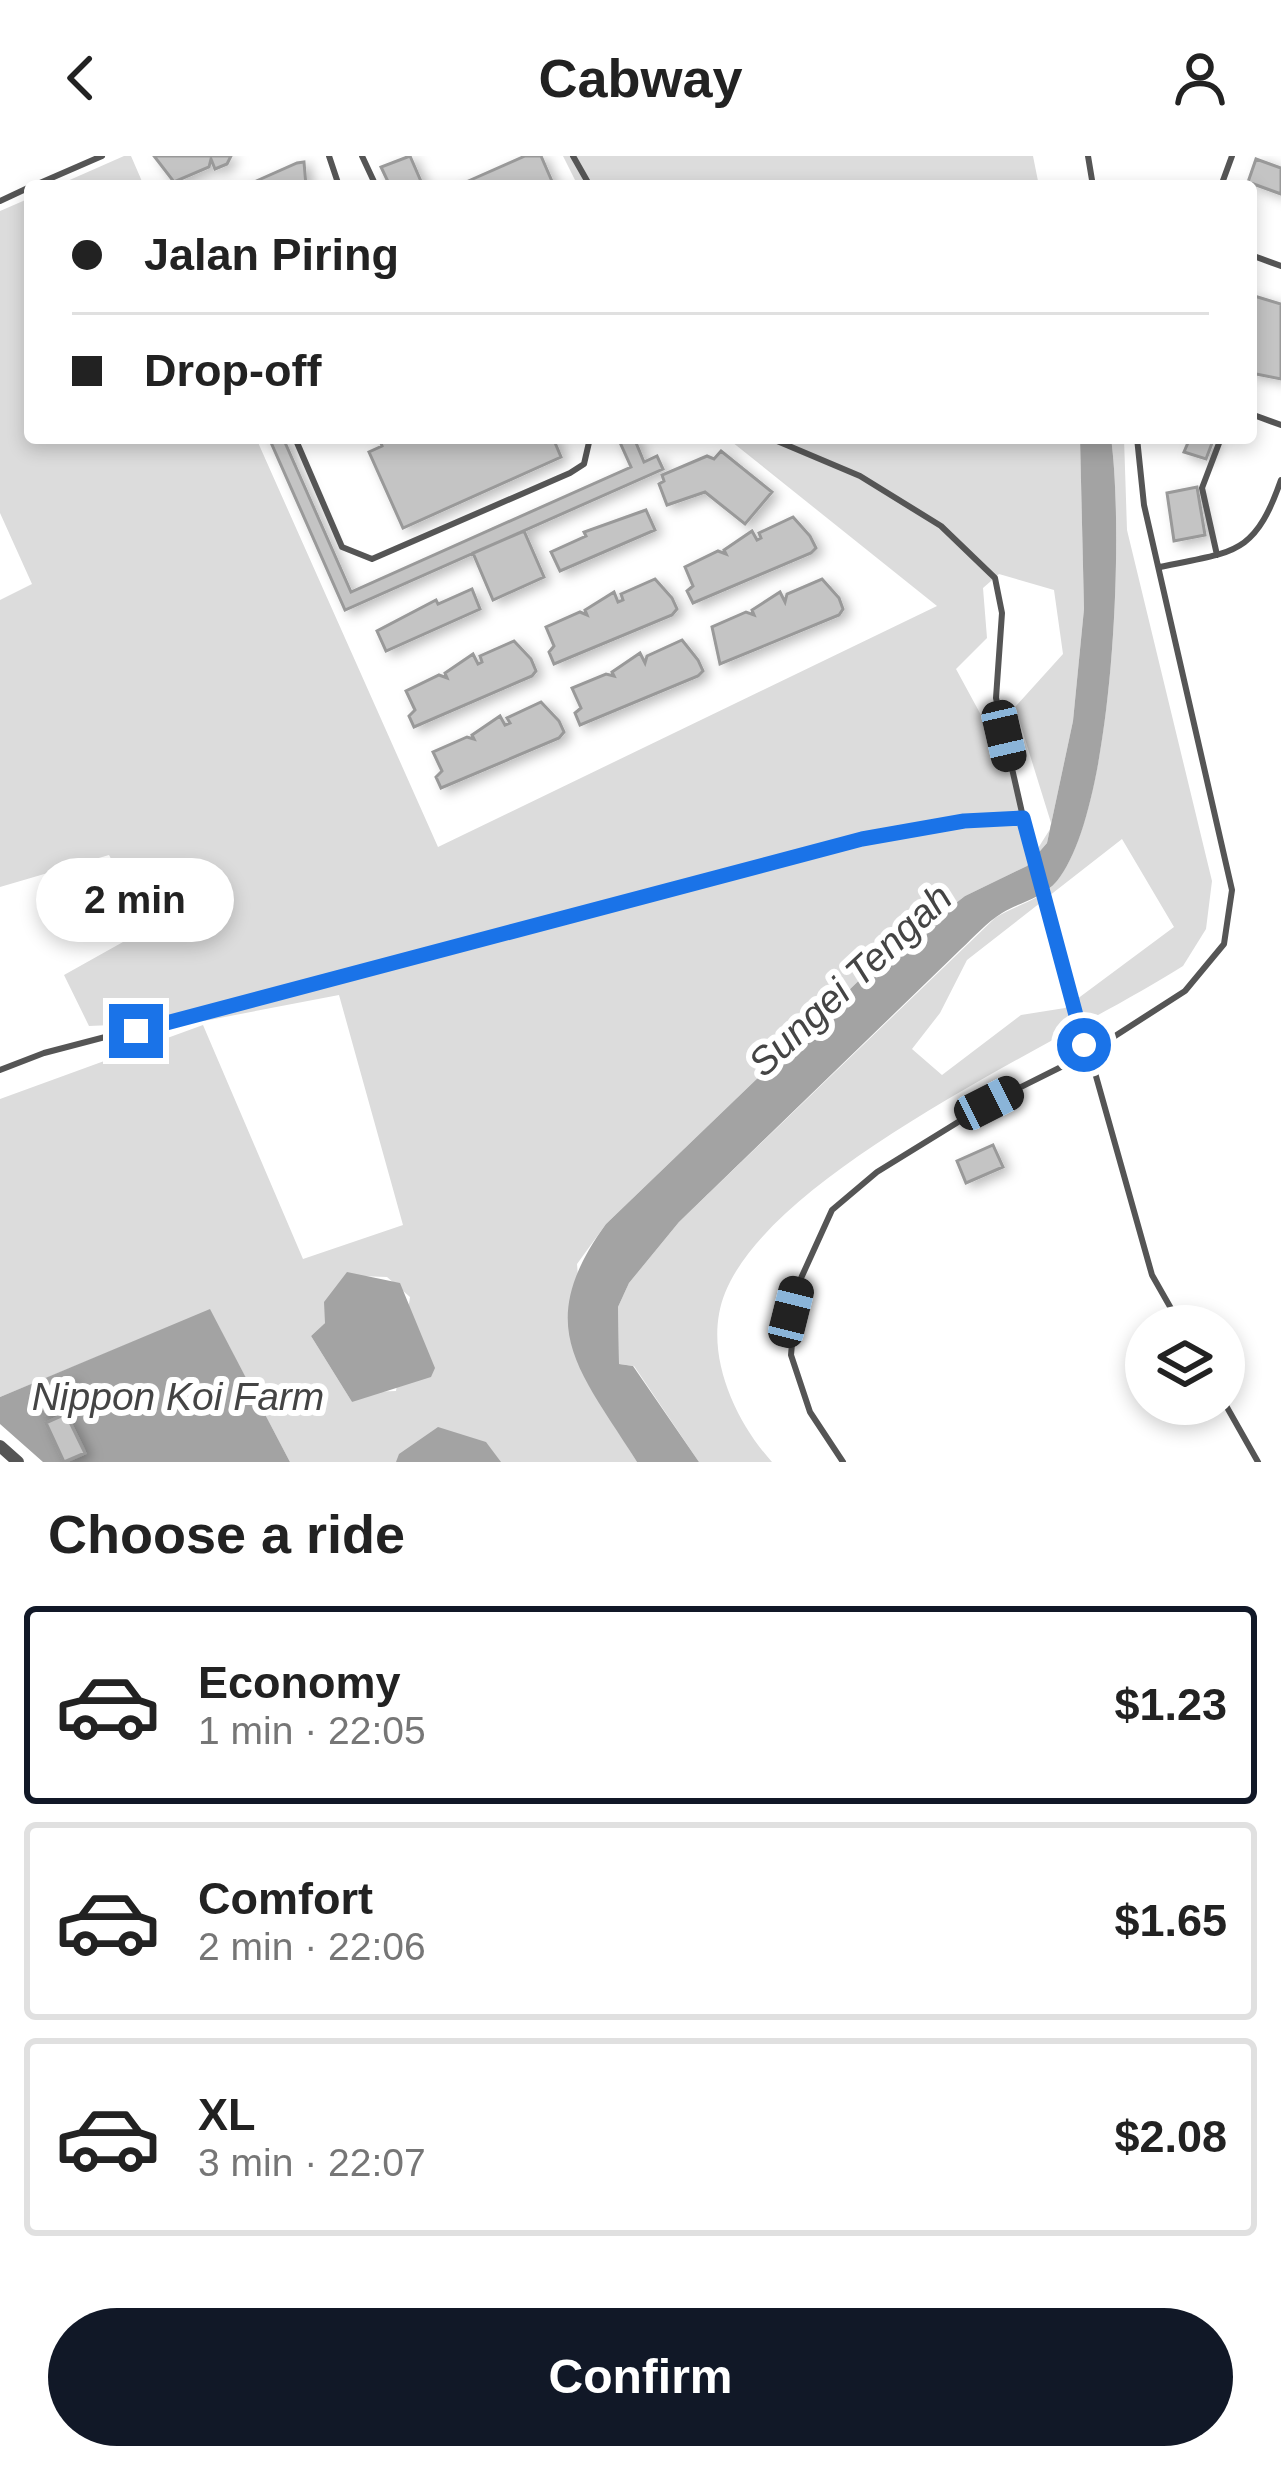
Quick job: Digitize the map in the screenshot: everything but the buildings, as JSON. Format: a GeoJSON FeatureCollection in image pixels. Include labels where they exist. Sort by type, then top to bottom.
{"type":"FeatureCollection","features":[{"type":"Feature","properties":{"kind":"street"},"geometry":{"type":"LineString","coordinates":[[0,1446],[18,1462]]}},
{"type":"Feature","properties":{"kind":"lane"},"geometry":{"type":"LineString","coordinates":[[48,180],[102,156]]}},
{"type":"Feature","properties":{"kind":"lane"},"geometry":{"type":"LineString","coordinates":[[298,444],[342,547],[372,560],[570,473],[584,464],[589,444]]}},
{"type":"Feature","properties":{"kind":"lane"},"geometry":{"type":"LineString","coordinates":[[784,444],[860,476],[941,526],[995,578],[1002,613],[996,698],[1023,818],[1151,1274],[1169,1305]]}},
{"type":"Feature","properties":{"kind":"lane"},"geometry":{"type":"LineString","coordinates":[[843,1462],[810,1412],[791,1355],[791,1312],[820,1228],[853,1190],[877,1172],[989,1103],[1087,1054],[1185,991],[1224,944],[1232,890],[1144,506],[1138,444]]}},
{"type":"Feature","properties":{"kind":"lane"},"geometry":{"type":"LineString","coordinates":[[1217,555],[1202,488],[1219,444]]}},
{"type":"Feature","properties":{"kind":"lane"},"geometry":{"type":"LineString","coordinates":[[1160,567],[1217,555],[1252,540],[1281,480]]}},
{"type":"Feature","properties":{"kind":"lane"},"geometry":{"type":"LineString","coordinates":[[0,1070],[44,1054],[862,839],[940,824],[1023,818]]}},
{"type":"Feature","properties":{"kind":"lane"},"geometry":{"type":"LineString","coordinates":[[1237,1425],[1258,1462]]}},
{"type":"Feature","properties":{"kind":"shaded area"},"geometry":{"type":"Polygon","coordinates":[[[131,156],[141,180],[70,180],[131,156]]]}},
{"type":"Feature","properties":{"kind":"shaded area"},"geometry":{"type":"Polygon","coordinates":[[[563,156],[1033,156],[1038,180],[575,180],[563,156]]]}},
{"type":"Feature","properties":{"kind":"shaded area"},"geometry":{"type":"Polygon","coordinates":[[[24,201],[24,444],[259,444],[438,847],[937,606],[734,444],[1080,444],[1084,609],[1073,721],[1051,823],[1015,707],[1063,654],[1054,590],[999,574],[983,588],[987,638],[956,669],[1013,774],[1035,853],[1050,829],[1047,843],[1027,866],[965,896],[873,967],[606,1224],[577,1264],[587,1382],[637,1462],[290,1462],[210,1310],[0,1397],[0,1099],[203,1025],[303,1259],[403,1225],[339,995],[204,1021],[89,1026],[64,975],[148,928],[109,855],[0,887],[0,600],[32,584],[0,513],[0,211],[24,201]],[[360,1276],[325,1302],[325,1323],[311,1336],[352,1402],[369,1392],[396,1391],[410,1297],[387,1277],[360,1276]]]}},
{"type":"Feature","properties":{"kind":"shaded area"},"geometry":{"type":"Polygon","coordinates":[[[1112,444],[1124,444],[1127,530],[1212,881],[1206,929],[1183,966],[929,1110],[861,1154],[801,1200],[754,1246],[725,1293],[717,1338],[734,1405],[772,1462],[699,1462],[634,1366],[619,1364],[618,1307],[629,1283],[679,1222],[995,918],[1036,898],[1057,881],[1077,845],[1103,733],[1111,667],[1116,536],[1112,444]],[[1122,839],[967,960],[940,1013],[912,1049],[942,1075],[1021,1015],[1065,1008],[1174,927],[1122,839]]]}},
{"type":"Feature","properties":{"kind":"water"},"geometry":{"type":"Polygon","coordinates":[[[1080,444],[1112,444],[1116,536],[1111,667],[1092,794],[1077,845],[1051,887],[981,930],[679,1222],[629,1283],[618,1307],[619,1364],[633,1366],[699,1462],[637,1462],[597,1400],[572,1346],[571,1291],[584,1260],[606,1224],[873,967],[965,896],[1027,866],[1047,843],[1073,721],[1084,609],[1080,444]]]}},
{"type":"Feature","properties":{"kind":"water"},"geometry":{"type":"Polygon","coordinates":[[[347,1272],[400,1283],[435,1368],[431,1377],[352,1402],[311,1336],[325,1323],[324,1302],[347,1272]]]}},
{"type":"Feature","properties":{"kind":"water","name":"Nippon Koi Farm"},"geometry":{"type":"Polygon","coordinates":[[[210,1309],[290,1462],[43,1462],[0,1424],[0,1397],[210,1309]]]}},
{"type":"Feature","properties":{"kind":"water"},"geometry":{"type":"Polygon","coordinates":[[[438,1427],[486,1442],[501,1462],[396,1462],[399,1454],[438,1427]]]}},
{"type":"Feature","properties":{"kind":"route"},"geometry":{"type":"LineString","coordinates":[[136,1031],[862,839],[917,827],[1023,818],[1084,1045]]}},
{"type":"Feature","properties":{"kind":"water label","name":"Sungei Tengah"},"geometry":{"type":"Point","coordinates":[850,980]}}]}
